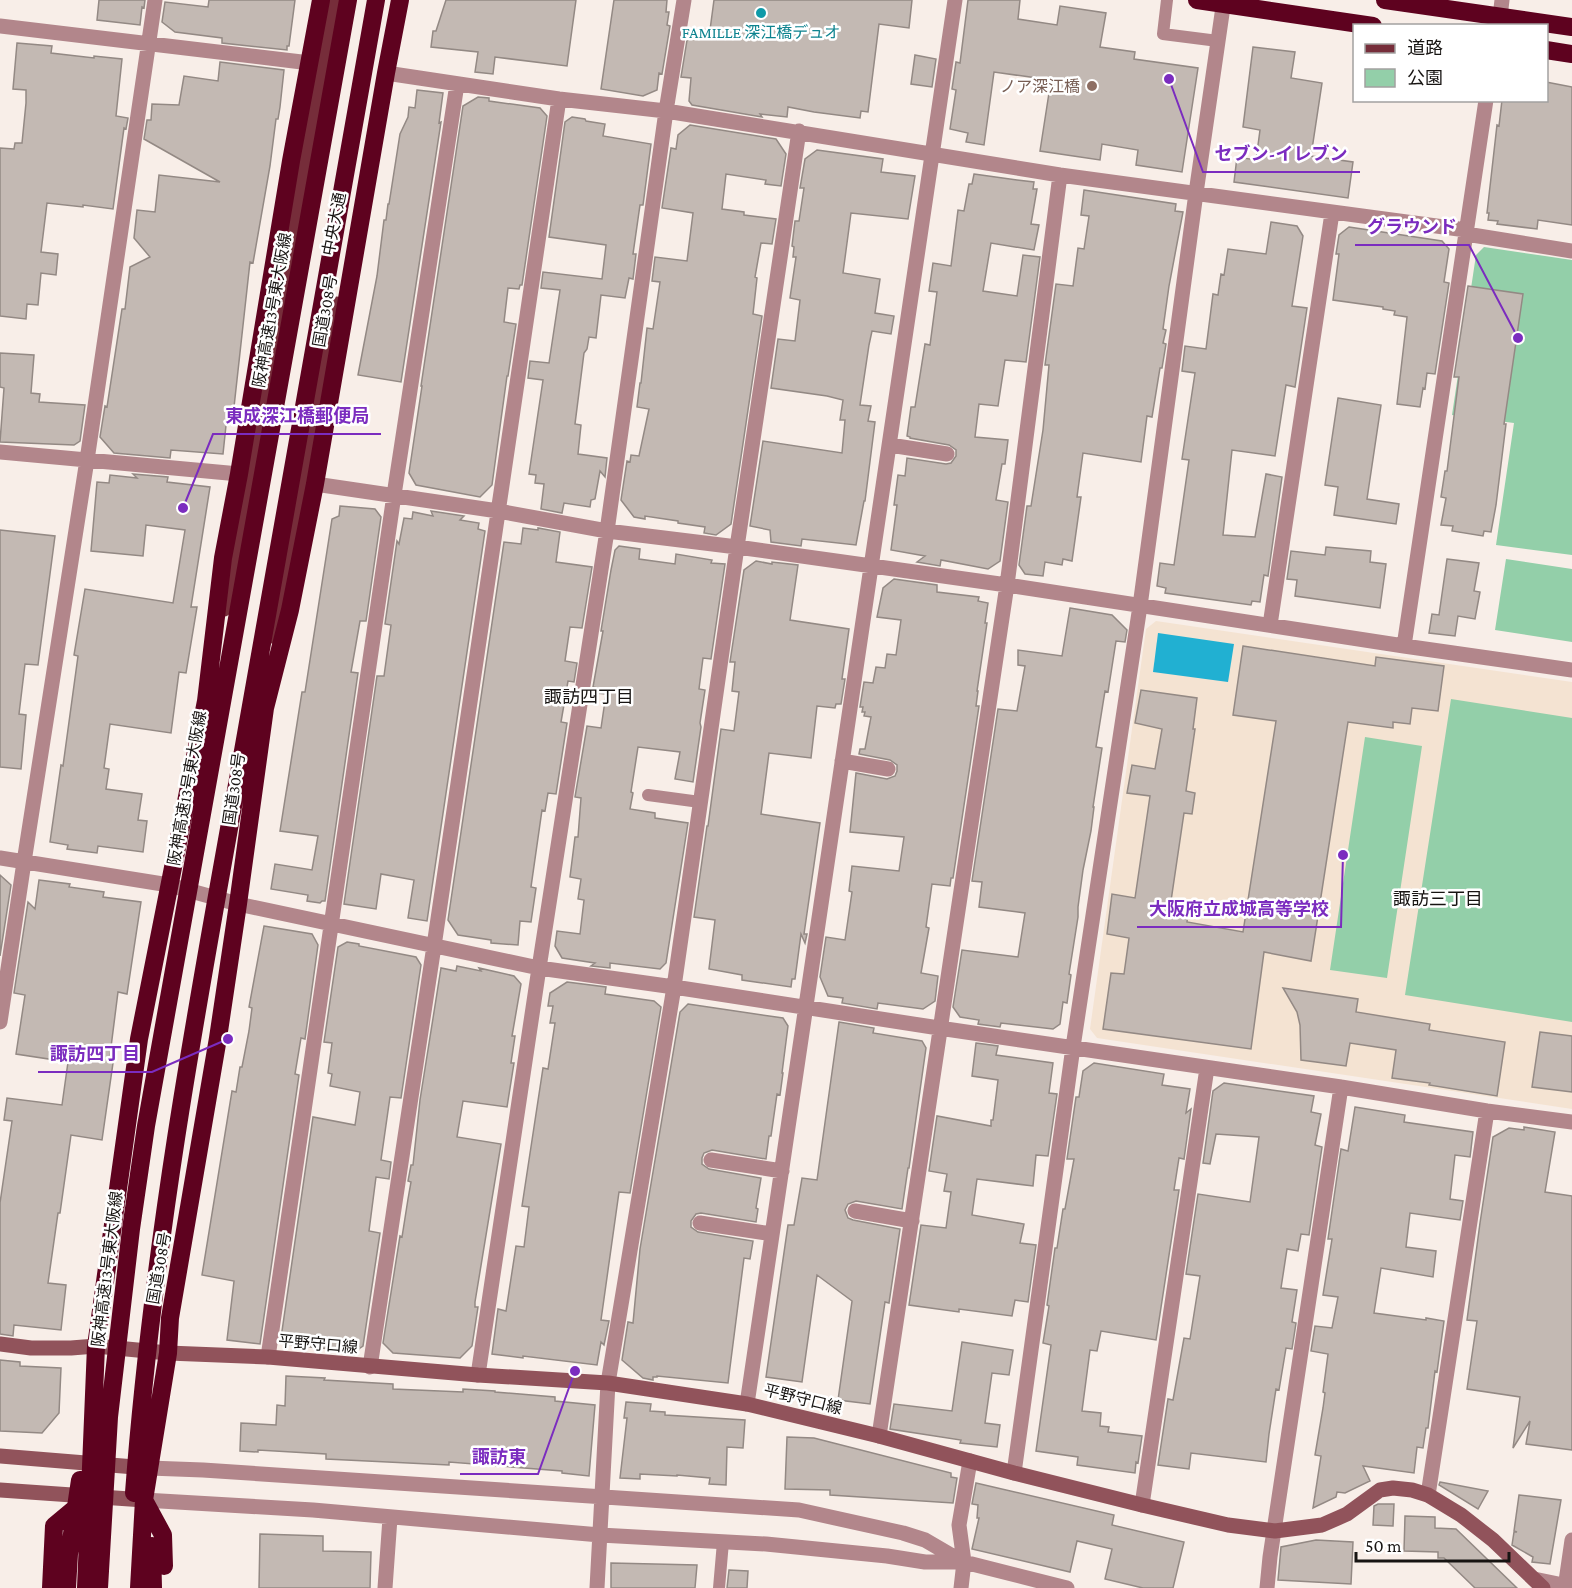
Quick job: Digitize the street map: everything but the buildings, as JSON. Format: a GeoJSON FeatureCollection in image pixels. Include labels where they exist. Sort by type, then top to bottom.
{"type":"FeatureCollection","features":[{"type":"Feature","properties":{"kind":"highway"},"geometry":{"type":"LineString","coordinates":[[86,1588],[96,1346],[139,1039],[206,700],[224,558],[291,161],[321,0]]}},
{"type":"Feature","properties":{"kind":"highway","name":"阪神高速13号東大阪線"},"geometry":{"type":"LineString","coordinates":[[99,1588],[110,1417],[146,1126],[348,0]]}},
{"type":"Feature","properties":{"kind":"highway"},"geometry":{"type":"LineString","coordinates":[[128,1588],[139,1428],[161,1233],[203,972],[376,0]]}},
{"type":"Feature","properties":{"kind":"highway","name":"国道308号"},"geometry":{"type":"LineString","coordinates":[[139,1588],[144,1500],[168,1353],[170,1318],[218,1038],[265,708],[290,610],[315,484],[400,0]]}},
{"type":"Feature","properties":{"kind":"highway"},"geometry":{"type":"LineString","coordinates":[[1197,0],[1223,2],[1360,24]]}},
{"type":"Feature","properties":{"kind":"highway"},"geometry":{"type":"LineString","coordinates":[[1385,0],[1501,8],[1572,27]]}},
{"type":"Feature","properties":{"kind":"highway"},"geometry":{"type":"LineString","coordinates":[[1548,50],[1572,54]]}},
{"type":"Feature","properties":{"kind":"highway"},"geometry":{"type":"LineString","coordinates":[[67,1588],[73,1518],[107,1321],[137,1125],[152,1055],[175,968]]}},
{"type":"Feature","properties":{"kind":"highway"},"geometry":{"type":"LineString","coordinates":[[153,1588],[152,1375],[161,1233]]}},
{"type":"Feature","properties":{"kind":"highway"},"geometry":{"type":"LineString","coordinates":[[51,1588],[54,1526],[88,1497]]}},
{"type":"Feature","properties":{"kind":"highway"},"geometry":{"type":"LineString","coordinates":[[144,1500],[163,1535],[164,1588]]}},
{"type":"Feature","properties":{"kind":"main road"},"geometry":{"type":"LineString","coordinates":[[206,700],[236,554],[336,0]]}},
{"type":"Feature","properties":{"kind":"main road","name":"中央大通"},"geometry":{"type":"LineString","coordinates":[[265,708],[272,653],[393,0]]}},
{"type":"Feature","properties":{"kind":"main road","name":"平野守口線"},"geometry":{"type":"LineString","coordinates":[[0,1344],[31,1348],[96,1346],[168,1353],[268,1357],[478,1376],[608,1383],[747,1404],[1142,1505],[1228,1525],[1275,1531],[1322,1525],[1347,1514],[1380,1490],[1394,1488],[1412,1490],[1428,1495],[1461,1515],[1493,1540],[1538,1583]]}},
{"type":"Feature","properties":{"kind":"main road"},"geometry":{"type":"LineString","coordinates":[[0,1456],[149,1468]]}},
{"type":"Feature","properties":{"kind":"main road"},"geometry":{"type":"LineString","coordinates":[[0,1490],[144,1500]]}},
{"type":"Feature","properties":{"kind":"street"},"geometry":{"type":"LineString","coordinates":[[0,1022],[155,0]]}},
{"type":"Feature","properties":{"kind":"street"},"geometry":{"type":"LineString","coordinates":[[478,1376],[608,531],[666,111],[684,0]]}},
{"type":"Feature","properties":{"kind":"street"},"geometry":{"type":"LineString","coordinates":[[747,1404],[955,0]]}},
{"type":"Feature","properties":{"kind":"street"},"geometry":{"type":"LineString","coordinates":[[1014,1473],[1073,1047],[1140,606],[1223,2]]}},
{"type":"Feature","properties":{"kind":"street"},"geometry":{"type":"LineString","coordinates":[[0,26],[310,63]]}},
{"type":"Feature","properties":{"kind":"street"},"geometry":{"type":"LineString","coordinates":[[386,73],[559,99],[666,111],[1060,175],[1466,232],[1572,251]]}},
{"type":"Feature","properties":{"kind":"street"},"geometry":{"type":"LineString","coordinates":[[268,1357],[394,495],[457,84]]}},
{"type":"Feature","properties":{"kind":"street"},"geometry":{"type":"LineString","coordinates":[[370,1367],[559,99]]}},
{"type":"Feature","properties":{"kind":"street"},"geometry":{"type":"LineString","coordinates":[[1404,646],[1486,102]]}},
{"type":"Feature","properties":{"kind":"street"},"geometry":{"type":"LineString","coordinates":[[597,1588],[608,1383],[674,987],[799,131]]}},
{"type":"Feature","properties":{"kind":"street"},"geometry":{"type":"LineString","coordinates":[[879,1436],[1007,585],[1060,175]]}},
{"type":"Feature","properties":{"kind":"street"},"geometry":{"type":"LineString","coordinates":[[1270,626],[1332,213]]}},
{"type":"Feature","properties":{"kind":"street"},"geometry":{"type":"LineString","coordinates":[[890,445],[947,454]]}},
{"type":"Feature","properties":{"kind":"street"},"geometry":{"type":"LineString","coordinates":[[0,452],[239,474]]}},
{"type":"Feature","properties":{"kind":"street"},"geometry":{"type":"LineString","coordinates":[[315,484],[498,511],[608,531],[1007,585],[1572,670]]}},
{"type":"Feature","properties":{"kind":"street"},"geometry":{"type":"LineString","coordinates":[[843,761],[888,769]]}},
{"type":"Feature","properties":{"kind":"street"},"geometry":{"type":"LineString","coordinates":[[0,858],[169,885],[238,904],[539,968],[1572,1122]]}},
{"type":"Feature","properties":{"kind":"street"},"geometry":{"type":"LineString","coordinates":[[1142,1505],[1207,1068]]}},
{"type":"Feature","properties":{"kind":"street"},"geometry":{"type":"LineString","coordinates":[[1267,1588],[1341,1087]]}},
{"type":"Feature","properties":{"kind":"street"},"geometry":{"type":"LineString","coordinates":[[1428,1495],[1487,1111]]}},
{"type":"Feature","properties":{"kind":"street"},"geometry":{"type":"LineString","coordinates":[[711,1160],[782,1171]]}},
{"type":"Feature","properties":{"kind":"street"},"geometry":{"type":"LineString","coordinates":[[855,1211],[912,1221]]}},
{"type":"Feature","properties":{"kind":"street"},"geometry":{"type":"LineString","coordinates":[[700,1223],[772,1234]]}},
{"type":"Feature","properties":{"kind":"street"},"geometry":{"type":"LineString","coordinates":[[961,1588],[964,1562],[959,1525],[970,1461]]}},
{"type":"Feature","properties":{"kind":"street"},"geometry":{"type":"LineString","coordinates":[[149,1468],[799,1510],[903,1533],[925,1540],[964,1562]]}},
{"type":"Feature","properties":{"kind":"street"},"geometry":{"type":"LineString","coordinates":[[144,1500],[313,1510],[600,1535],[766,1544],[925,1562],[964,1562],[1067,1588]]}},
{"type":"Feature","properties":{"kind":"street"},"geometry":{"type":"LineString","coordinates":[[384,1588],[390,1518]]}},
{"type":"Feature","properties":{"kind":"street"},"geometry":{"type":"LineString","coordinates":[[1538,1583],[1567,1587],[1572,1540]]}},
{"type":"Feature","properties":{"kind":"lane"},"geometry":{"type":"LineString","coordinates":[[1167,0],[1163,34],[1218,41]]}},
{"type":"Feature","properties":{"kind":"lane"},"geometry":{"type":"LineString","coordinates":[[648,795],[700,802]]}},
{"type":"Feature","properties":{"kind":"lane"},"geometry":{"type":"LineString","coordinates":[[719,1588],[723,1542]]}},
{"type":"Feature","properties":{"kind":"shaded area"},"geometry":{"type":"Polygon","coordinates":[[[1156,621],[1572,682],[1572,1109],[1097,1038],[1090,1029],[1146,629],[1156,621]]]}},
{"type":"Feature","properties":{"kind":"green space"},"geometry":{"type":"Polygon","coordinates":[[[1484,247],[1572,260],[1572,555],[1496,545],[1514,423],[1452,415],[1476,255],[1484,247]]]}},
{"type":"Feature","properties":{"kind":"green space"},"geometry":{"type":"Polygon","coordinates":[[[1506,559],[1572,569],[1572,642],[1495,630],[1506,559]]]}},
{"type":"Feature","properties":{"kind":"green space"},"geometry":{"type":"Polygon","coordinates":[[[1451,699],[1572,718],[1572,1022],[1405,995],[1451,699]]]}},
{"type":"Feature","properties":{"kind":"green space"},"geometry":{"type":"Polygon","coordinates":[[[1365,737],[1422,746],[1387,978],[1330,970],[1365,737]]]}},
{"type":"Feature","properties":{"kind":"water"},"geometry":{"type":"Polygon","coordinates":[[[1158,633],[1234,644],[1228,682],[1153,672],[1158,633]]]}},
{"type":"Feature","properties":{"kind":"place","name":"FAMILLE 深江橋デュオ"},"geometry":{"type":"Point","coordinates":[761,13]}},
{"type":"Feature","properties":{"kind":"place","name":"セブン-イレブン"},"geometry":{"type":"Point","coordinates":[1169,79]}},
{"type":"Feature","properties":{"kind":"place","name":"ノア深江橋"},"geometry":{"type":"Point","coordinates":[1092,86]}},
{"type":"Feature","properties":{"kind":"place","name":"グラウンド"},"geometry":{"type":"Point","coordinates":[1518,338]}},
{"type":"Feature","properties":{"kind":"place","name":"東成深江橋郵便局"},"geometry":{"type":"Point","coordinates":[183,508]}},
{"type":"Feature","properties":{"kind":"place","name":"大阪府立成城高等学校"},"geometry":{"type":"Point","coordinates":[1343,855]}},
{"type":"Feature","properties":{"kind":"place","name":"諏訪四丁目"},"geometry":{"type":"Point","coordinates":[228,1039]}},
{"type":"Feature","properties":{"kind":"place","name":"諏訪東"},"geometry":{"type":"Point","coordinates":[575,1371]}},
{"type":"Feature","properties":{"kind":"district","name":"諏訪四丁目"},"geometry":{"type":"Point","coordinates":[589,697]}},
{"type":"Feature","properties":{"kind":"district","name":"諏訪三丁目"},"geometry":{"type":"Point","coordinates":[1438,899]}}]}
